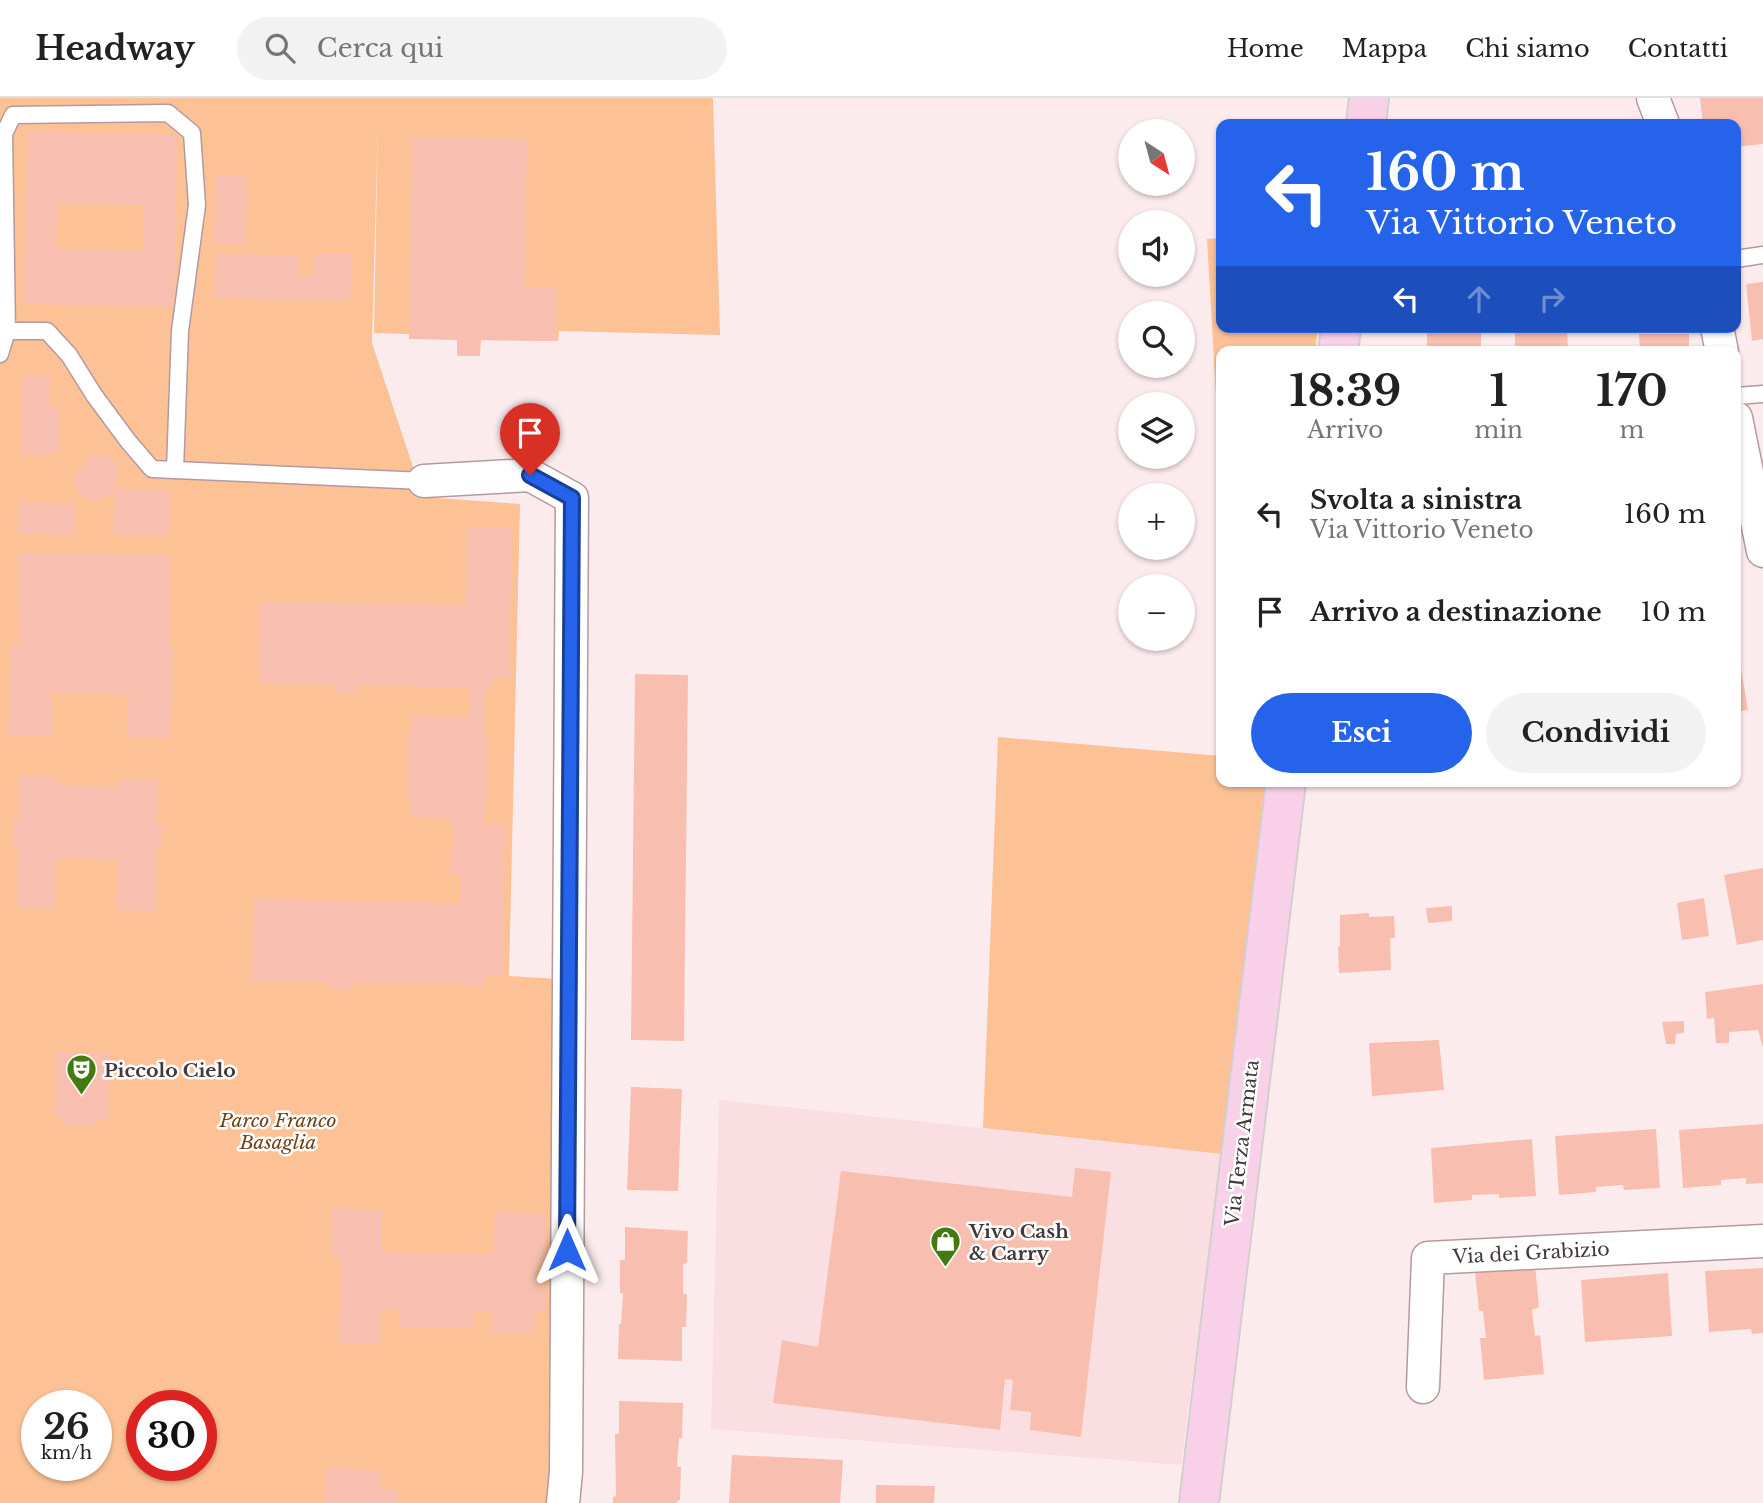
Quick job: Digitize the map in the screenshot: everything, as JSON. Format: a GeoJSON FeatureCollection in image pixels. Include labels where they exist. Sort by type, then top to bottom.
{"type":"FeatureCollection","features":[{"type":"Feature","properties":{"kind":"main road"},"geometry":{"type":"LineString","coordinates":[[1367,119],[1369,98]]}},
{"type":"Feature","properties":{"kind":"main road","name":"Via Terza Armata"},"geometry":{"type":"LineString","coordinates":[[1199,1503],[1285,787]]}},
{"type":"Feature","properties":{"kind":"street"},"geometry":{"type":"LineString","coordinates":[[1653,98],[1661,119]]}},
{"type":"Feature","properties":{"kind":"street"},"geometry":{"type":"LineString","coordinates":[[1741,443],[1763,551]]}},
{"type":"Feature","properties":{"kind":"street"},"geometry":{"type":"LineString","coordinates":[[424,481],[530,475],[572,498],[566,1458],[563,1503]]}},
{"type":"Feature","properties":{"kind":"street","name":"Via dei Grabizio"},"geometry":{"type":"LineString","coordinates":[[1423,1387],[1428,1258],[1763,1241]]}},
{"type":"Feature","properties":{"kind":"lane"},"geometry":{"type":"LineString","coordinates":[[0,354],[7,331],[4,134],[13,115],[168,113],[192,133],[197,205],[180,331],[175,470]]}},
{"type":"Feature","properties":{"kind":"lane"},"geometry":{"type":"LineString","coordinates":[[1741,258],[1763,255]]}},
{"type":"Feature","properties":{"kind":"lane"},"geometry":{"type":"LineString","coordinates":[[7,331],[47,331],[69,355],[114,423],[152,469],[424,481]]}},
{"type":"Feature","properties":{"kind":"lane"},"geometry":{"type":"LineString","coordinates":[[1741,396],[1763,394]]}},
{"type":"Feature","properties":{"kind":"shaded area"},"geometry":{"type":"Polygon","coordinates":[[[719,1100],[1222,1154],[1181,1465],[711,1429],[719,1100]]]}},
{"type":"Feature","properties":{"kind":"green space","name":"Parco Franco Basaglia"},"geometry":{"type":"Polygon","coordinates":[[[0,98],[713,98],[720,335],[559,331],[558,341],[481,340],[480,356],[458,356],[458,340],[409,339],[409,334],[374,333],[378,122],[372,343],[423,497],[520,504],[509,976],[559,979],[548,1503],[0,1503],[0,98]]]}},
{"type":"Feature","properties":{"kind":"green space"},"geometry":{"type":"Polygon","coordinates":[[[1216,238],[1216,333],[1317,333],[1316,346],[1216,346],[1216,395],[1207,239],[1216,238]]]}},
{"type":"Feature","properties":{"kind":"green space"},"geometry":{"type":"Polygon","coordinates":[[[998,737],[1216,756],[1216,787],[1265,787],[1222,1154],[983,1128],[998,737]]]}},
{"type":"Feature","properties":{"kind":"building"},"geometry":{"type":"Polygon","coordinates":[[[1700,98],[1763,98],[1763,144],[1741,146],[1741,119],[1702,119],[1700,98]]]}},
{"type":"Feature","properties":{"kind":"building"},"geometry":{"type":"Polygon","coordinates":[[[28,131],[177,135],[174,307],[23,304],[28,131]],[[58,204],[56,249],[143,251],[144,205],[58,204]]]}},
{"type":"Feature","properties":{"kind":"building"},"geometry":{"type":"Polygon","coordinates":[[[412,137],[527,139],[525,287],[556,288],[556,341],[479,340],[479,356],[457,355],[457,339],[409,339],[412,137]]]}},
{"type":"Feature","properties":{"kind":"building"},"geometry":{"type":"Polygon","coordinates":[[[216,176],[247,177],[246,245],[214,244],[216,176]]]}},
{"type":"Feature","properties":{"kind":"building"},"geometry":{"type":"Polygon","coordinates":[[[215,253],[299,256],[299,275],[313,276],[313,254],[352,254],[350,301],[214,298],[215,253]]]}},
{"type":"Feature","properties":{"kind":"building"},"geometry":{"type":"Polygon","coordinates":[[[1763,282],[1763,339],[1752,341],[1746,284],[1763,282]]]}},
{"type":"Feature","properties":{"kind":"building"},"geometry":{"type":"Polygon","coordinates":[[[1427,333],[1481,333],[1481,346],[1427,346],[1427,333]]]}},
{"type":"Feature","properties":{"kind":"building"},"geometry":{"type":"Polygon","coordinates":[[[1515,333],[1567,333],[1568,346],[1515,346],[1515,333]]]}},
{"type":"Feature","properties":{"kind":"building"},"geometry":{"type":"Polygon","coordinates":[[[1639,334],[1689,334],[1689,346],[1640,346],[1639,334]]]}},
{"type":"Feature","properties":{"kind":"building"},"geometry":{"type":"Polygon","coordinates":[[[22,375],[50,375],[49,406],[59,407],[59,453],[49,453],[49,456],[21,455],[22,375]]]}},
{"type":"Feature","properties":{"kind":"building"},"geometry":{"type":"Polygon","coordinates":[[[91,455],[110,457],[121,472],[116,474],[115,490],[102,500],[85,499],[75,487],[76,471],[89,461],[91,455]]]}},
{"type":"Feature","properties":{"kind":"building"},"geometry":{"type":"Polygon","coordinates":[[[115,489],[170,490],[169,536],[113,535],[115,489]]]}},
{"type":"Feature","properties":{"kind":"building"},"geometry":{"type":"Polygon","coordinates":[[[19,502],[75,503],[75,535],[18,534],[19,502]]]}},
{"type":"Feature","properties":{"kind":"building"},"geometry":{"type":"Polygon","coordinates":[[[467,527],[512,528],[509,678],[492,677],[492,689],[485,689],[484,734],[488,734],[484,824],[505,825],[503,975],[486,975],[486,985],[353,983],[353,990],[329,989],[328,982],[252,981],[254,899],[461,903],[461,874],[451,874],[453,819],[410,817],[411,801],[407,801],[408,733],[411,732],[412,716],[469,717],[470,688],[358,685],[357,693],[334,693],[334,685],[259,683],[260,602],[466,605],[467,527]]]}},
{"type":"Feature","properties":{"kind":"building"},"geometry":{"type":"Polygon","coordinates":[[[18,553],[169,555],[169,647],[173,647],[170,738],[127,737],[128,698],[132,698],[132,695],[67,693],[47,693],[47,697],[53,697],[52,736],[8,735],[11,643],[20,643],[18,553]]]}},
{"type":"Feature","properties":{"kind":"building"},"geometry":{"type":"Polygon","coordinates":[[[1741,669],[1748,710],[1741,711],[1741,669]]]}},
{"type":"Feature","properties":{"kind":"building"},"geometry":{"type":"Polygon","coordinates":[[[635,674],[688,675],[684,1041],[631,1040],[635,674]]]}},
{"type":"Feature","properties":{"kind":"building"},"geometry":{"type":"Polygon","coordinates":[[[19,776],[58,777],[58,785],[119,787],[120,779],[158,780],[157,823],[162,823],[162,848],[157,848],[155,911],[116,910],[118,860],[56,858],[54,909],[17,908],[18,845],[12,845],[13,819],[19,819],[19,776]]]}},
{"type":"Feature","properties":{"kind":"building"},"geometry":{"type":"Polygon","coordinates":[[[1763,868],[1763,940],[1737,945],[1724,875],[1763,868]]]}},
{"type":"Feature","properties":{"kind":"building"},"geometry":{"type":"Polygon","coordinates":[[[1704,898],[1709,936],[1682,940],[1677,903],[1704,898]]]}},
{"type":"Feature","properties":{"kind":"building"},"geometry":{"type":"Polygon","coordinates":[[[1452,906],[1452,921],[1428,923],[1426,908],[1452,906]]]}},
{"type":"Feature","properties":{"kind":"building"},"geometry":{"type":"Polygon","coordinates":[[[1369,913],[1369,917],[1394,916],[1395,938],[1390,938],[1391,970],[1339,973],[1340,915],[1369,913]]]}},
{"type":"Feature","properties":{"kind":"building"},"geometry":{"type":"Polygon","coordinates":[[[1763,984],[1763,1048],[1758,1030],[1729,1032],[1729,1043],[1716,1043],[1714,1018],[1707,1019],[1705,992],[1763,984]]]}},
{"type":"Feature","properties":{"kind":"building"},"geometry":{"type":"Polygon","coordinates":[[[1684,1021],[1684,1033],[1676,1034],[1675,1044],[1666,1044],[1662,1022],[1684,1021]]]}},
{"type":"Feature","properties":{"kind":"building"},"geometry":{"type":"Polygon","coordinates":[[[1439,1040],[1444,1090],[1372,1096],[1369,1043],[1439,1040]]]}},
{"type":"Feature","properties":{"kind":"building"},"geometry":{"type":"Polygon","coordinates":[[[56,1052],[109,1053],[108,1120],[97,1120],[96,1126],[65,1126],[65,1118],[56,1118],[56,1052]]]}},
{"type":"Feature","properties":{"kind":"building"},"geometry":{"type":"Polygon","coordinates":[[[631,1087],[682,1089],[678,1191],[627,1190],[631,1087]]]}},
{"type":"Feature","properties":{"kind":"building"},"geometry":{"type":"Polygon","coordinates":[[[1763,1124],[1763,1183],[1746,1184],[1746,1178],[1721,1180],[1721,1185],[1683,1188],[1679,1130],[1763,1124]]]}},
{"type":"Feature","properties":{"kind":"building"},"geometry":{"type":"Polygon","coordinates":[[[1656,1129],[1660,1188],[1624,1190],[1623,1185],[1596,1187],[1596,1192],[1559,1195],[1555,1136],[1656,1129]]]}},
{"type":"Feature","properties":{"kind":"building"},"geometry":{"type":"Polygon","coordinates":[[[1532,1139],[1536,1196],[1499,1198],[1499,1194],[1472,1195],[1472,1200],[1434,1203],[1431,1148],[1532,1139]]]}},
{"type":"Feature","properties":{"kind":"building","name":"Vivo Cash & Carry"},"geometry":{"type":"Polygon","coordinates":[[[1075,1168],[1111,1172],[1081,1437],[1030,1430],[1031,1412],[1010,1410],[1013,1380],[1005,1379],[1000,1430],[773,1403],[782,1340],[818,1347],[841,1171],[1072,1197],[1075,1168]]]}},
{"type":"Feature","properties":{"kind":"building"},"geometry":{"type":"Polygon","coordinates":[[[332,1208],[382,1210],[382,1252],[493,1254],[495,1211],[546,1214],[545,1265],[536,1266],[536,1286],[546,1286],[545,1311],[535,1311],[535,1334],[492,1334],[491,1312],[474,1311],[473,1328],[400,1327],[400,1311],[380,1309],[379,1343],[339,1343],[341,1257],[331,1257],[332,1208]]]}},
{"type":"Feature","properties":{"kind":"building"},"geometry":{"type":"Polygon","coordinates":[[[625,1227],[688,1231],[687,1263],[683,1264],[683,1294],[687,1294],[686,1327],[682,1327],[682,1361],[618,1359],[623,1293],[620,1293],[620,1260],[625,1260],[625,1227]]]}},
{"type":"Feature","properties":{"kind":"building"},"geometry":{"type":"Polygon","coordinates":[[[1535,1265],[1539,1307],[1532,1310],[1535,1336],[1540,1335],[1544,1374],[1484,1380],[1480,1338],[1486,1338],[1483,1311],[1479,1311],[1475,1271],[1535,1265]]]}},
{"type":"Feature","properties":{"kind":"building"},"geometry":{"type":"Polygon","coordinates":[[[1763,1268],[1763,1333],[1752,1334],[1751,1329],[1709,1332],[1705,1271],[1763,1268]]]}},
{"type":"Feature","properties":{"kind":"building"},"geometry":{"type":"Polygon","coordinates":[[[1668,1273],[1672,1336],[1585,1342],[1581,1280],[1668,1273]]]}},
{"type":"Feature","properties":{"kind":"building"},"geometry":{"type":"Polygon","coordinates":[[[619,1401],[683,1403],[682,1438],[679,1438],[677,1467],[681,1467],[680,1500],[676,1503],[613,1503],[613,1497],[616,1496],[615,1434],[619,1434],[619,1401]]]}},
{"type":"Feature","properties":{"kind":"building"},"geometry":{"type":"Polygon","coordinates":[[[732,1455],[843,1460],[840,1503],[729,1503],[732,1455]]]}},
{"type":"Feature","properties":{"kind":"building"},"geometry":{"type":"Polygon","coordinates":[[[326,1467],[381,1471],[380,1489],[398,1489],[397,1503],[325,1503],[326,1467]]]}},
{"type":"Feature","properties":{"kind":"building"},"geometry":{"type":"Polygon","coordinates":[[[876,1485],[935,1486],[934,1503],[876,1503],[876,1485]]]}},
{"type":"Feature","properties":{"kind":"place","name":"Piccolo Cielo"},"geometry":{"type":"Point","coordinates":[81,1097]}},
{"type":"Feature","properties":{"kind":"place","name":"Vivo Cash & Carry"},"geometry":{"type":"Point","coordinates":[946,1269]}},
{"type":"Feature","properties":{"kind":"route"},"geometry":{"type":"LineString","coordinates":[[530,475],[572,498],[567,1250]]}}]}
